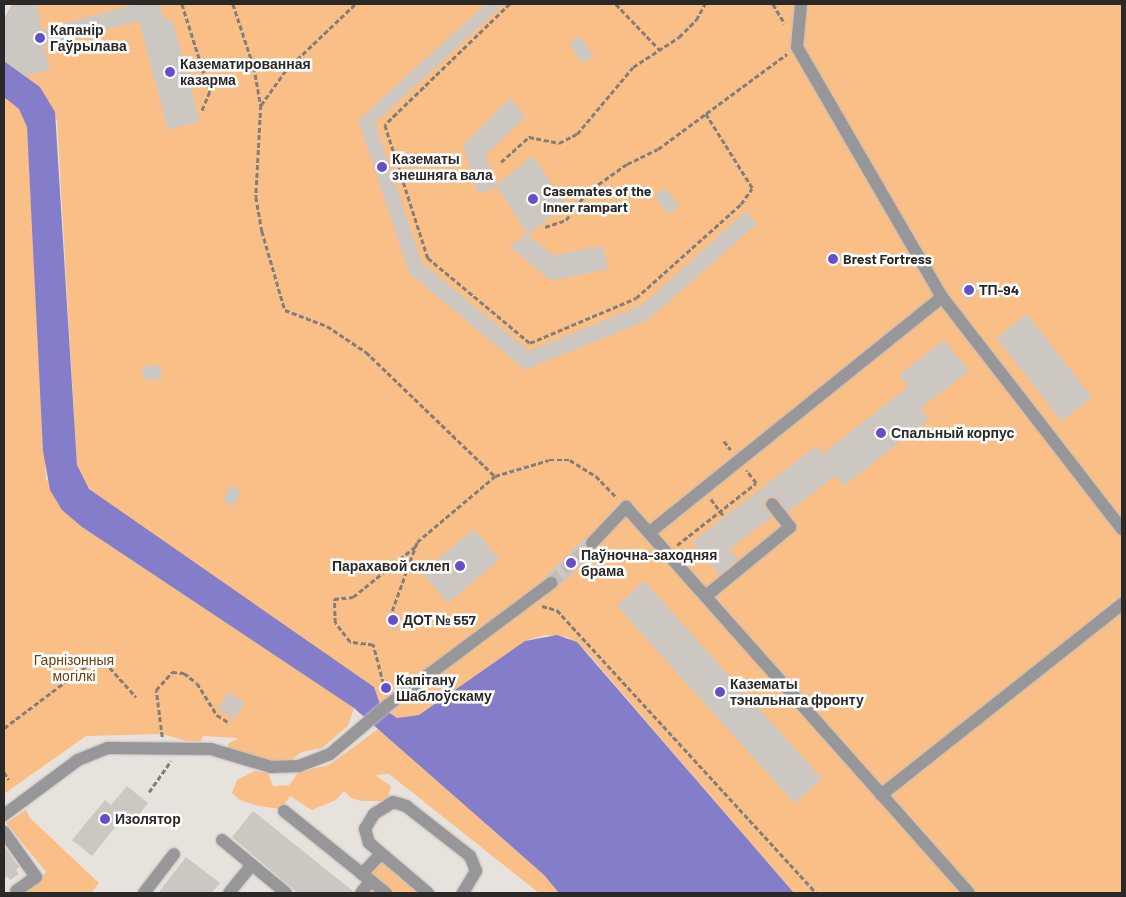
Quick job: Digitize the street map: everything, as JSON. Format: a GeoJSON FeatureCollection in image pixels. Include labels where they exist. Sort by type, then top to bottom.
{"type":"FeatureCollection","features":[{"type":"Feature","properties":{"kind":"street"},"geometry":{"type":"LineString","coordinates":[[801,4],[798,47],[942,297],[1122,529]]}},
{"type":"Feature","properties":{"kind":"street"},"geometry":{"type":"LineString","coordinates":[[650,532],[942,297]]}},
{"type":"Feature","properties":{"kind":"street"},"geometry":{"type":"LineString","coordinates":[[706,596],[790,527],[772,504]]}},
{"type":"Feature","properties":{"kind":"street"},"geometry":{"type":"LineString","coordinates":[[592,543],[626,507],[668,552],[968,893]]}},
{"type":"Feature","properties":{"kind":"street"},"geometry":{"type":"LineString","coordinates":[[4,815],[78,760],[108,748],[211,749],[271,767],[299,766],[330,754],[356,730],[388,705],[551,583]]}},
{"type":"Feature","properties":{"kind":"street"},"geometry":{"type":"LineString","coordinates":[[881,794],[1122,604]]}},
{"type":"Feature","properties":{"kind":"street"},"geometry":{"type":"LineString","coordinates":[[428,893],[380,855],[369,843],[365,829],[374,814],[393,802],[406,806],[470,856],[476,871],[463,893]]}},
{"type":"Feature","properties":{"kind":"street"},"geometry":{"type":"LineString","coordinates":[[284,811],[386,893]]}},
{"type":"Feature","properties":{"kind":"street"},"geometry":{"type":"LineString","coordinates":[[4,832],[36,877],[16,891]]}},
{"type":"Feature","properties":{"kind":"street"},"geometry":{"type":"LineString","coordinates":[[222,840],[286,893]]}},
{"type":"Feature","properties":{"kind":"street"},"geometry":{"type":"LineString","coordinates":[[144,893],[174,854]]}},
{"type":"Feature","properties":{"kind":"street"},"geometry":{"type":"LineString","coordinates":[[361,893],[367,877],[380,855]]}},
{"type":"Feature","properties":{"kind":"street"},"geometry":{"type":"LineString","coordinates":[[229,893],[252,865]]}},
{"type":"Feature","properties":{"kind":"path"},"geometry":{"type":"LineString","coordinates":[[182,4],[210,92],[202,111]]}},
{"type":"Feature","properties":{"kind":"path"},"geometry":{"type":"LineString","coordinates":[[233,4],[254,68],[261,105],[256,197],[262,231],[285,310],[327,326],[366,352],[495,476]]}},
{"type":"Feature","properties":{"kind":"path"},"geometry":{"type":"LineString","coordinates":[[261,105],[286,70],[355,4]]}},
{"type":"Feature","properties":{"kind":"path"},"geometry":{"type":"LineString","coordinates":[[510,4],[385,125],[428,258],[530,343],[636,298],[742,204],[752,188],[705,113]]}},
{"type":"Feature","properties":{"kind":"path"},"geometry":{"type":"LineString","coordinates":[[616,4],[660,50]]}},
{"type":"Feature","properties":{"kind":"path"},"geometry":{"type":"LineString","coordinates":[[501,162],[529,137],[559,142],[577,134],[633,67],[660,50],[696,20],[705,4]]}},
{"type":"Feature","properties":{"kind":"path"},"geometry":{"type":"LineString","coordinates":[[545,227],[566,220],[586,193],[627,164],[658,150],[705,113],[798,47]]}},
{"type":"Feature","properties":{"kind":"path"},"geometry":{"type":"LineString","coordinates":[[388,705],[373,645],[350,642],[334,623],[334,599],[353,597],[416,546],[495,476],[549,460],[570,460],[596,476],[626,507]]}},
{"type":"Feature","properties":{"kind":"path"},"geometry":{"type":"LineString","coordinates":[[668,552],[756,484],[739,461]]}},
{"type":"Feature","properties":{"kind":"path"},"geometry":{"type":"LineString","coordinates":[[703,490],[724,516]]}},
{"type":"Feature","properties":{"kind":"path"},"geometry":{"type":"LineString","coordinates":[[392,611],[416,546]]}},
{"type":"Feature","properties":{"kind":"path"},"geometry":{"type":"LineString","coordinates":[[526,602],[557,610],[816,893]]}},
{"type":"Feature","properties":{"kind":"path"},"geometry":{"type":"LineString","coordinates":[[4,728],[89,664],[106,662],[136,697]]}},
{"type":"Feature","properties":{"kind":"path"},"geometry":{"type":"LineString","coordinates":[[149,792],[175,755],[167,748],[156,690],[172,672],[184,673],[198,683],[218,715],[230,723]]}},
{"type":"Feature","properties":{"kind":"path"},"geometry":{"type":"LineString","coordinates":[[4,772],[10,780]]}},
{"type":"Feature","properties":{"kind":"green space"},"geometry":{"type":"Polygon","coordinates":[[[12,4],[1122,4],[1122,893],[794,893],[585,650],[567,637],[546,635],[525,641],[419,715],[397,718],[381,707],[374,687],[95,495],[83,482],[77,465],[57,121],[40,87],[4,61],[4,19],[12,4]]]}},
{"type":"Feature","properties":{"kind":"green space","name":"Гарнізонныя могілкі"},"geometry":{"type":"Polygon","coordinates":[[[4,97],[19,109],[27,127],[46,479],[82,527],[354,708],[348,726],[322,748],[302,752],[291,760],[270,761],[228,748],[228,743],[238,739],[236,738],[203,736],[201,741],[186,741],[162,734],[86,736],[4,794],[4,97]]]}},
{"type":"Feature","properties":{"kind":"green space"},"geometry":{"type":"Polygon","coordinates":[[[378,729],[544,875],[559,893],[539,893],[389,774],[375,775],[391,786],[387,801],[362,801],[351,798],[344,791],[336,800],[312,810],[290,796],[281,809],[258,806],[240,800],[232,793],[237,780],[255,771],[268,773],[273,786],[289,785],[299,772],[329,765],[378,729]]]}},
{"type":"Feature","properties":{"kind":"green space"},"geometry":{"type":"Polygon","coordinates":[[[26,810],[30,818],[99,883],[91,893],[21,893],[46,872],[6,823],[26,810]]]}},
{"type":"Feature","properties":{"kind":"green space"},"geometry":{"type":"Polygon","coordinates":[[[383,862],[392,863],[392,871],[400,879],[406,876],[422,893],[367,893],[372,872],[383,862]]]}},
{"type":"Feature","properties":{"kind":"shaded area"},"geometry":{"type":"Polygon","coordinates":[[[4,61],[40,87],[55,112],[77,465],[89,489],[374,687],[381,707],[397,718],[419,715],[525,641],[557,635],[577,642],[794,893],[559,893],[544,875],[354,708],[82,527],[62,510],[50,490],[43,451],[27,127],[19,109],[4,97],[4,61]]]}},
{"type":"Feature","properties":{"kind":"building"},"geometry":{"type":"Polygon","coordinates":[[[23,4],[37,4],[41,30],[135,4],[160,4],[163,16],[173,22],[200,121],[168,130],[139,21],[44,46],[50,70],[26,76],[4,61],[4,19],[10,7],[23,4]]]}},
{"type":"Feature","properties":{"kind":"building","name":"Казематы знешняга вала"},"geometry":{"type":"Polygon","coordinates":[[[486,4],[504,4],[375,123],[422,263],[529,351],[642,305],[746,211],[757,224],[648,320],[525,370],[409,273],[358,120],[486,4]]]}},
{"type":"Feature","properties":{"kind":"building"},"geometry":{"type":"Polygon","coordinates":[[[580,36],[594,56],[582,64],[569,44],[580,36]]]}},
{"type":"Feature","properties":{"kind":"building"},"geometry":{"type":"Polygon","coordinates":[[[510,98],[525,117],[486,155],[496,185],[533,156],[566,204],[528,235],[497,187],[478,194],[463,145],[510,98]]]}},
{"type":"Feature","properties":{"kind":"building"},"geometry":{"type":"Polygon","coordinates":[[[665,188],[680,206],[669,215],[654,197],[665,188]]]}},
{"type":"Feature","properties":{"kind":"building"},"geometry":{"type":"Polygon","coordinates":[[[527,234],[553,255],[603,246],[608,269],[551,281],[510,247],[527,234]]]}},
{"type":"Feature","properties":{"kind":"building","name":"ТП-94"},"geometry":{"type":"Polygon","coordinates":[[[971,280],[979,293],[967,300],[959,287],[971,280]]]}},
{"type":"Feature","properties":{"kind":"building"},"geometry":{"type":"Polygon","coordinates":[[[1027,314],[1092,398],[1062,422],[996,338],[1027,314]]]}},
{"type":"Feature","properties":{"kind":"building","name":"Спальный корпус"},"geometry":{"type":"Polygon","coordinates":[[[944,340],[969,371],[921,408],[929,419],[844,486],[835,476],[788,512],[775,497],[767,497],[764,506],[772,517],[730,549],[738,559],[719,575],[692,542],[816,446],[822,454],[908,387],[899,375],[944,340]]]}},
{"type":"Feature","properties":{"kind":"building"},"geometry":{"type":"Polygon","coordinates":[[[161,365],[162,379],[143,380],[142,366],[161,365]]]}},
{"type":"Feature","properties":{"kind":"building"},"geometry":{"type":"Polygon","coordinates":[[[231,485],[242,492],[233,506],[222,499],[231,485]]]}},
{"type":"Feature","properties":{"kind":"building","name":"Парахавой склеп"},"geometry":{"type":"Polygon","coordinates":[[[474,529],[500,560],[448,603],[422,573],[474,529]]]}},
{"type":"Feature","properties":{"kind":"building","name":"Паўночна-заходняя брама"},"geometry":{"type":"Polygon","coordinates":[[[586,537],[586,549],[598,549],[556,589],[557,578],[545,577],[586,537]]]}},
{"type":"Feature","properties":{"kind":"building","name":"Казематы тэнальнага фронту"},"geometry":{"type":"Polygon","coordinates":[[[644,581],[822,779],[794,803],[617,606],[644,581]]]}},
{"type":"Feature","properties":{"kind":"building","name":"ДОТ № 557"},"geometry":{"type":"Polygon","coordinates":[[[388,612],[400,617],[395,632],[386,623],[388,612]]]}},
{"type":"Feature","properties":{"kind":"building"},"geometry":{"type":"Polygon","coordinates":[[[228,692],[245,702],[235,719],[218,709],[228,692]]]}},
{"type":"Feature","properties":{"kind":"building","name":"Изолятор"},"geometry":{"type":"Polygon","coordinates":[[[127,786],[148,803],[133,822],[124,816],[92,856],[72,840],[105,800],[111,805],[127,786]]]}},
{"type":"Feature","properties":{"kind":"building"},"geometry":{"type":"Polygon","coordinates":[[[253,811],[353,891],[353,893],[297,893],[232,837],[253,811]]]}},
{"type":"Feature","properties":{"kind":"building"},"geometry":{"type":"Polygon","coordinates":[[[4,846],[19,867],[16,870],[19,874],[10,880],[7,876],[4,879],[4,846]]]}},
{"type":"Feature","properties":{"kind":"building"},"geometry":{"type":"Polygon","coordinates":[[[186,857],[220,883],[212,893],[158,893],[186,857]]]}},
{"type":"Feature","properties":{"kind":"tunnel"},"geometry":{"type":"LineString","coordinates":[[551,583],[592,543]]}},
{"type":"Feature","properties":{"kind":"place","name":"Капанір Гаўрылава"},"geometry":{"type":"Point","coordinates":[40,38]}},
{"type":"Feature","properties":{"kind":"place","name":"Казематированная казарма"},"geometry":{"type":"Point","coordinates":[170,72]}},
{"type":"Feature","properties":{"kind":"place","name":"Казематы знешняга вала"},"geometry":{"type":"Point","coordinates":[382,167]}},
{"type":"Feature","properties":{"kind":"place","name":"Casemates of the inner rampart"},"geometry":{"type":"Point","coordinates":[533,199]}},
{"type":"Feature","properties":{"kind":"place","name":"Brest Fortress"},"geometry":{"type":"Point","coordinates":[833,259]}},
{"type":"Feature","properties":{"kind":"place","name":"ТП-94"},"geometry":{"type":"Point","coordinates":[969,290]}},
{"type":"Feature","properties":{"kind":"place","name":"Спальный корпус"},"geometry":{"type":"Point","coordinates":[881,433]}},
{"type":"Feature","properties":{"kind":"place","name":"Паўночна-заходняя брама"},"geometry":{"type":"Point","coordinates":[571,563]}},
{"type":"Feature","properties":{"kind":"place","name":"Парахавой склеп"},"geometry":{"type":"Point","coordinates":[460,566]}},
{"type":"Feature","properties":{"kind":"place","name":"ДОТ № 557"},"geometry":{"type":"Point","coordinates":[393,620]}},
{"type":"Feature","properties":{"kind":"place","name":"Капітану Шаблоўскаму"},"geometry":{"type":"Point","coordinates":[386,688]}},
{"type":"Feature","properties":{"kind":"place","name":"Казематы тэнальнага фронту"},"geometry":{"type":"Point","coordinates":[720,692]}},
{"type":"Feature","properties":{"kind":"place","name":"Изолятор"},"geometry":{"type":"Point","coordinates":[105,819]}}]}
